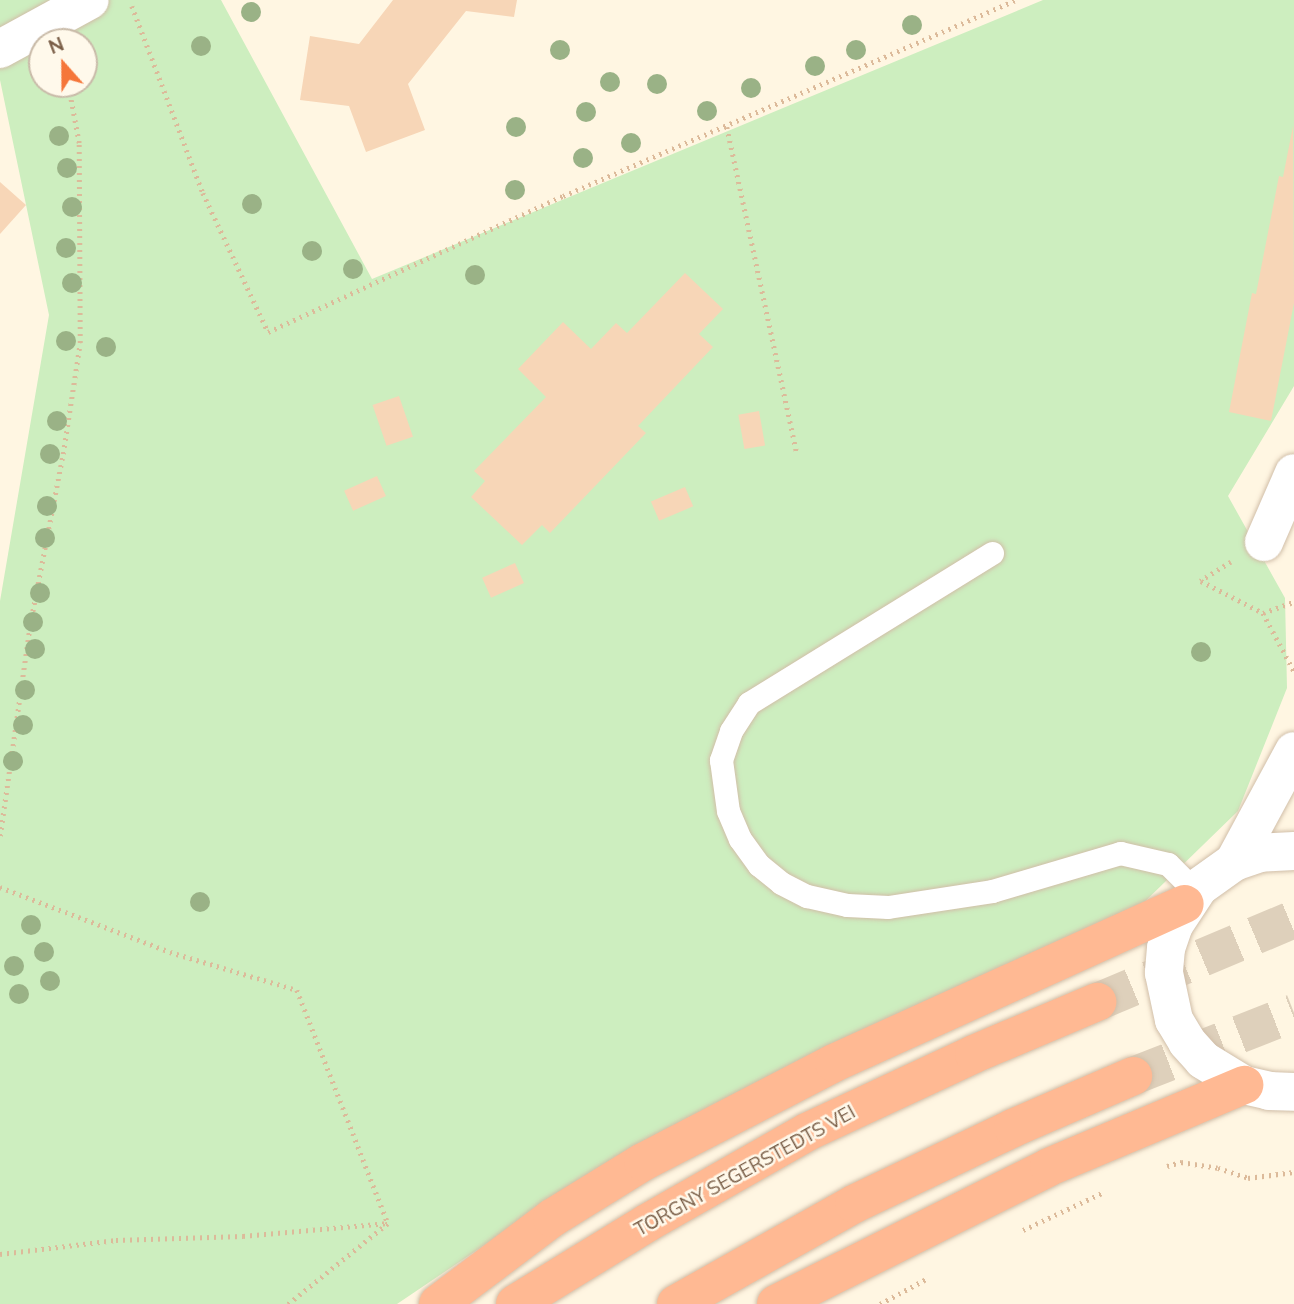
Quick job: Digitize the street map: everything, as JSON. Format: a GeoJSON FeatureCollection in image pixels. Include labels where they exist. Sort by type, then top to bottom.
{"type":"FeatureCollection","features":[{"type":"Feature","properties":{"kind":"highway"},"geometry":{"type":"LineString","coordinates":[[438,1304],[552,1218],[643,1162],[834,1063],[1190,897]]}},
{"type":"Feature","properties":{"kind":"highway","name":"TORGNY SEGERSTEDTS VEI"},"geometry":{"type":"LineString","coordinates":[[515,1304],[647,1223],[807,1132],[974,1054],[1097,1002]]}},
{"type":"Feature","properties":{"kind":"highway"},"geometry":{"type":"LineString","coordinates":[[676,1304],[854,1205],[1013,1128],[1133,1076]]}},
{"type":"Feature","properties":{"kind":"highway"},"geometry":{"type":"LineString","coordinates":[[776,1304],[1049,1167],[1244,1085]]}},
{"type":"Feature","properties":{"kind":"main road"},"geometry":{"type":"LineString","coordinates":[[0,48],[90,0]]}},
{"type":"Feature","properties":{"kind":"main road"},"geometry":{"type":"LineString","coordinates":[[1264,542],[1294,472]]}},
{"type":"Feature","properties":{"kind":"main road"},"geometry":{"type":"LineString","coordinates":[[1234,862],[1294,751]]}},
{"type":"Feature","properties":{"kind":"main road"},"geometry":{"type":"LineString","coordinates":[[1294,851],[1260,853],[1234,862],[1215,873],[1190,897],[1174,925],[1166,948],[1164,973],[1174,1020],[1186,1042],[1203,1060],[1244,1085],[1269,1091],[1294,1092]]}},
{"type":"Feature","properties":{"kind":"lane"},"geometry":{"type":"LineString","coordinates":[[992,553],[748,704],[731,731],[721,760],[728,811],[740,839],[759,865],[781,883],[807,896],[847,905],[888,907],[992,891],[1120,853],[1168,864],[1190,897]]}},
{"type":"Feature","properties":{"kind":"path"},"geometry":{"type":"LineString","coordinates":[[130,0],[203,193],[268,332],[563,196],[1016,0]]}},
{"type":"Feature","properties":{"kind":"path"},"geometry":{"type":"LineString","coordinates":[[0,836],[30,625],[80,343],[79,143],[71,98]]}},
{"type":"Feature","properties":{"kind":"path"},"geometry":{"type":"LineString","coordinates":[[727,127],[797,453]]}},
{"type":"Feature","properties":{"kind":"path"},"geometry":{"type":"LineString","coordinates":[[1264,542],[1201,581],[1263,613],[1294,671]]}},
{"type":"Feature","properties":{"kind":"path"},"geometry":{"type":"LineString","coordinates":[[1263,613],[1294,602]]}},
{"type":"Feature","properties":{"kind":"path"},"geometry":{"type":"LineString","coordinates":[[0,887],[170,952],[297,990],[388,1223]]}},
{"type":"Feature","properties":{"kind":"path"},"geometry":{"type":"LineString","coordinates":[[1163,1167],[1181,1162],[1218,1168],[1248,1178],[1294,1172]]}},
{"type":"Feature","properties":{"kind":"path"},"geometry":{"type":"LineString","coordinates":[[1011,1236],[1106,1191]]}},
{"type":"Feature","properties":{"kind":"path"},"geometry":{"type":"LineString","coordinates":[[0,1254],[116,1240],[243,1236],[388,1223]]}},
{"type":"Feature","properties":{"kind":"path"},"geometry":{"type":"LineString","coordinates":[[288,1304],[388,1223]]}},
{"type":"Feature","properties":{"kind":"path"},"geometry":{"type":"LineString","coordinates":[[880,1304],[939,1272]]}},
{"type":"Feature","properties":{"kind":"green space"},"geometry":{"type":"Polygon","coordinates":[[[0,0],[221,0],[372,279],[1043,0],[1294,0],[1294,386],[1228,496],[1285,598],[1287,688],[1238,811],[1132,914],[615,1157],[397,1304],[0,1304],[0,601],[49,315],[0,80],[0,0]]]}},
{"type":"Feature","properties":{"kind":"building"},"geometry":{"type":"Polygon","coordinates":[[[393,0],[517,0],[514,17],[466,11],[408,84],[425,130],[366,152],[349,106],[300,100],[310,36],[359,44],[393,0]]]}},
{"type":"Feature","properties":{"kind":"building"},"geometry":{"type":"Polygon","coordinates":[[[1293,126],[1294,303],[1271,421],[1229,412],[1252,293],[1256,294],[1279,176],[1283,177],[1293,126]]]}},
{"type":"Feature","properties":{"kind":"building"},"geometry":{"type":"Polygon","coordinates":[[[0,182],[26,205],[0,234],[0,182]]]}},
{"type":"Feature","properties":{"kind":"building"},"geometry":{"type":"Polygon","coordinates":[[[685,273],[723,309],[699,334],[713,347],[638,426],[646,433],[550,533],[542,525],[522,545],[471,497],[485,481],[474,471],[546,397],[518,369],[563,322],[591,349],[616,323],[627,333],[685,273]]]}},
{"type":"Feature","properties":{"kind":"building"},"geometry":{"type":"Polygon","coordinates":[[[399,396],[413,437],[387,446],[373,405],[399,396]]]}},
{"type":"Feature","properties":{"kind":"building"},"geometry":{"type":"Polygon","coordinates":[[[759,411],[765,445],[744,449],[738,415],[759,411]]]}},
{"type":"Feature","properties":{"kind":"building"},"geometry":{"type":"Polygon","coordinates":[[[377,476],[386,496],[353,511],[344,491],[377,476]]]}},
{"type":"Feature","properties":{"kind":"building"},"geometry":{"type":"Polygon","coordinates":[[[685,487],[693,506],[659,521],[651,501],[685,487]]]}},
{"type":"Feature","properties":{"kind":"building"},"geometry":{"type":"Polygon","coordinates":[[[515,563],[524,583],[491,598],[482,578],[515,563]]]}},
{"type":"Feature","properties":{"kind":"tunnel"},"geometry":{"type":"LineString","coordinates":[[1097,1002],[1294,919]]}},
{"type":"Feature","properties":{"kind":"tunnel"},"geometry":{"type":"LineString","coordinates":[[1133,1076],[1294,1013]]}}]}
